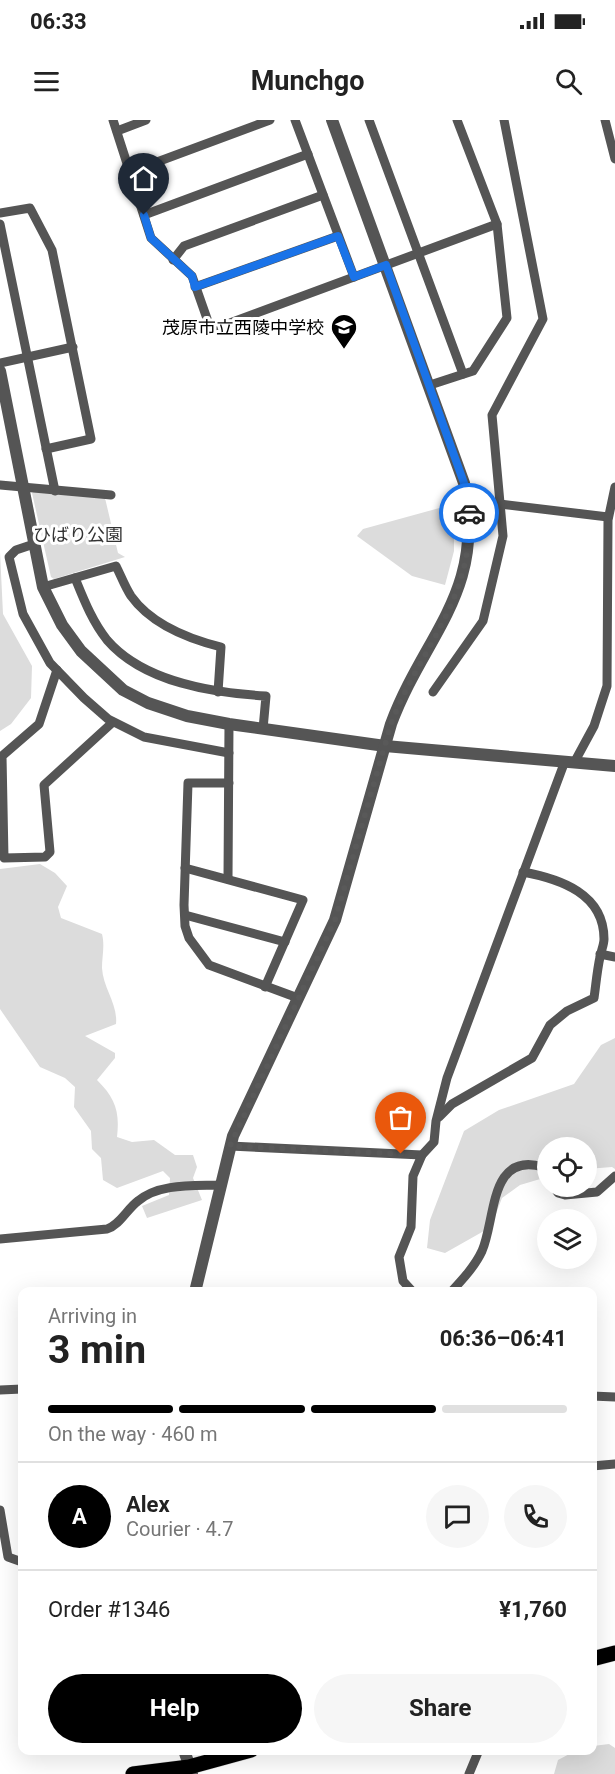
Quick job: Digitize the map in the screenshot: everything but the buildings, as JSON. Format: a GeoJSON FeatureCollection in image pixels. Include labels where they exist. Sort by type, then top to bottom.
{"type":"FeatureCollection","features":[{"type":"Feature","properties":{"kind":"main road"},"geometry":{"type":"LineString","coordinates":[[597,1658],[615,1653]]}},
{"type":"Feature","properties":{"kind":"main road"},"geometry":{"type":"LineString","coordinates":[[135,1774],[224,1755]]}},
{"type":"Feature","properties":{"kind":"street"},"geometry":{"type":"LineString","coordinates":[[113,120],[151,238],[192,276],[211,330],[497,224]]}},
{"type":"Feature","properties":{"kind":"street"},"geometry":{"type":"LineString","coordinates":[[117,131],[146,120]]}},
{"type":"Feature","properties":{"kind":"street"},"geometry":{"type":"LineString","coordinates":[[130,172],[270,120]]}},
{"type":"Feature","properties":{"kind":"street"},"geometry":{"type":"LineString","coordinates":[[295,120],[354,277]]}},
{"type":"Feature","properties":{"kind":"street"},"geometry":{"type":"LineString","coordinates":[[196,1287],[230,1146],[335,920],[400,701],[454,602],[468,543],[469,514],[464,483],[332,120]]}},
{"type":"Feature","properties":{"kind":"street"},"geometry":{"type":"LineString","coordinates":[[369,120],[463,374]]}},
{"type":"Feature","properties":{"kind":"street"},"geometry":{"type":"LineString","coordinates":[[430,385],[473,371],[507,318],[497,224],[457,120]]}},
{"type":"Feature","properties":{"kind":"street"},"geometry":{"type":"LineString","coordinates":[[433,692],[483,621],[502,536],[492,415],[543,319],[504,120]]}},
{"type":"Feature","properties":{"kind":"street"},"geometry":{"type":"LineString","coordinates":[[605,120],[615,159]]}},
{"type":"Feature","properties":{"kind":"street"},"geometry":{"type":"LineString","coordinates":[[144,215],[308,154]]}},
{"type":"Feature","properties":{"kind":"street"},"geometry":{"type":"LineString","coordinates":[[173,260],[184,246],[323,195]]}},
{"type":"Feature","properties":{"kind":"street"},"geometry":{"type":"LineString","coordinates":[[0,213],[30,208],[52,250],[91,439],[46,449]]}},
{"type":"Feature","properties":{"kind":"street"},"geometry":{"type":"LineString","coordinates":[[0,224],[55,490]]}},
{"type":"Feature","properties":{"kind":"street"},"geometry":{"type":"LineString","coordinates":[[195,287],[338,236]]}},
{"type":"Feature","properties":{"kind":"street"},"geometry":{"type":"LineString","coordinates":[[0,363],[73,347]]}},
{"type":"Feature","properties":{"kind":"street"},"geometry":{"type":"LineString","coordinates":[[0,371],[43,587],[63,625],[81,651],[123,690],[148,704],[187,716],[229,724],[385,746],[615,766]]}},
{"type":"Feature","properties":{"kind":"street"},"geometry":{"type":"LineString","coordinates":[[0,485],[111,495]]}},
{"type":"Feature","properties":{"kind":"street"},"geometry":{"type":"LineString","coordinates":[[408,1287],[403,1281],[399,1257],[411,1227],[413,1176],[422,1155],[434,1142],[436,1121],[447,1078],[523,872],[570,762],[594,726],[611,685],[610,519],[615,487]]}},
{"type":"Feature","properties":{"kind":"street"},"geometry":{"type":"LineString","coordinates":[[500,504],[610,519]]}},
{"type":"Feature","properties":{"kind":"street"},"geometry":{"type":"LineString","coordinates":[[34,544],[16,550],[9,557],[13,580],[23,614],[57,670],[84,698],[113,722],[144,737],[229,753]]}},
{"type":"Feature","properties":{"kind":"street"},"geometry":{"type":"LineString","coordinates":[[43,587],[116,566],[132,597],[153,617],[195,640],[221,647],[218,692]]}},
{"type":"Feature","properties":{"kind":"street"},"geometry":{"type":"LineString","coordinates":[[75,578],[90,615],[109,641],[155,673],[201,690],[266,696],[263,729]]}},
{"type":"Feature","properties":{"kind":"street"},"geometry":{"type":"LineString","coordinates":[[57,670],[39,724],[1,756],[4,858],[45,857],[50,852],[44,785],[113,722]]}},
{"type":"Feature","properties":{"kind":"street"},"geometry":{"type":"LineString","coordinates":[[228,879],[229,724]]}},
{"type":"Feature","properties":{"kind":"street"},"geometry":{"type":"LineString","coordinates":[[229,783],[188,783],[184,915],[189,938],[209,965],[298,998]]}},
{"type":"Feature","properties":{"kind":"street"},"geometry":{"type":"LineString","coordinates":[[185,868],[303,900],[266,987]]}},
{"type":"Feature","properties":{"kind":"street"},"geometry":{"type":"LineString","coordinates":[[436,1121],[452,1104],[532,1058],[550,1026],[567,1011],[594,998],[604,941],[602,921],[588,898],[550,877],[523,872]]}},
{"type":"Feature","properties":{"kind":"street"},"geometry":{"type":"LineString","coordinates":[[184,915],[285,942]]}},
{"type":"Feature","properties":{"kind":"street"},"geometry":{"type":"LineString","coordinates":[[600,954],[615,957]]}},
{"type":"Feature","properties":{"kind":"street"},"geometry":{"type":"LineString","coordinates":[[230,1146],[422,1155]]}},
{"type":"Feature","properties":{"kind":"street"},"geometry":{"type":"LineString","coordinates":[[456,1287],[466,1277],[482,1251],[496,1192],[502,1180],[511,1170],[531,1163],[537,1165]]}},
{"type":"Feature","properties":{"kind":"street"},"geometry":{"type":"LineString","coordinates":[[597,1192],[615,1176]]}},
{"type":"Feature","properties":{"kind":"street"},"geometry":{"type":"LineString","coordinates":[[0,1239],[106,1229],[113,1227],[137,1201],[153,1191],[220,1185]]}},
{"type":"Feature","properties":{"kind":"street"},"geometry":{"type":"LineString","coordinates":[[0,1390],[18,1389]]}},
{"type":"Feature","properties":{"kind":"street"},"geometry":{"type":"LineString","coordinates":[[597,1396],[615,1397]]}},
{"type":"Feature","properties":{"kind":"street"},"geometry":{"type":"LineString","coordinates":[[597,1466],[615,1464]]}},
{"type":"Feature","properties":{"kind":"street"},"geometry":{"type":"LineString","coordinates":[[0,1510],[8,1557],[18,1561]]}},
{"type":"Feature","properties":{"kind":"street"},"geometry":{"type":"LineString","coordinates":[[469,1774],[477,1755]]}},
{"type":"Feature","properties":{"kind":"green space","name":"ひばり公園"},"geometry":{"type":"Polygon","coordinates":[[[35,490],[105,498],[118,553],[125,557],[54,579],[51,577],[32,493],[35,490]]]}},
{"type":"Feature","properties":{"kind":"green space"},"geometry":{"type":"Polygon","coordinates":[[[454,504],[454,551],[445,585],[412,576],[357,536],[363,529],[454,504]]]}},
{"type":"Feature","properties":{"kind":"green space"},"geometry":{"type":"Polygon","coordinates":[[[0,552],[3,614],[32,666],[31,698],[11,724],[0,731],[0,552]]]}},
{"type":"Feature","properties":{"kind":"green space"},"geometry":{"type":"Polygon","coordinates":[[[40,864],[55,873],[67,886],[58,907],[61,918],[102,934],[103,975],[115,1010],[116,1024],[85,1036],[115,1053],[115,1058],[97,1080],[115,1106],[118,1120],[117,1137],[132,1142],[154,1140],[175,1155],[193,1155],[197,1167],[193,1178],[202,1200],[147,1218],[142,1206],[169,1195],[170,1178],[163,1171],[117,1188],[103,1180],[101,1158],[92,1149],[91,1131],[74,1107],[75,1087],[65,1078],[40,1067],[0,1009],[0,869],[40,864]]]}},
{"type":"Feature","properties":{"kind":"green space"},"geometry":{"type":"Polygon","coordinates":[[[615,1038],[615,1169],[612,1167],[597,1168],[597,1137],[537,1137],[537,1180],[520,1185],[502,1198],[491,1227],[445,1253],[427,1248],[430,1220],[464,1131],[499,1110],[574,1084],[601,1045],[615,1038]]]}},
{"type":"Feature","properties":{"kind":"green space"},"geometry":{"type":"Polygon","coordinates":[[[609,1744],[615,1748],[615,1774],[554,1774],[558,1760],[567,1755],[597,1755],[597,1746],[609,1744]]]}},
{"type":"Feature","properties":{"kind":"way so far"},"geometry":{"type":"LineString","coordinates":[[401,1154],[230,1146],[335,920],[391,724],[400,701],[454,602],[467,554],[470,532],[469,513]]}},
{"type":"Feature","properties":{"kind":"place","name":"茂原市立西陵中学校"},"geometry":{"type":"Point","coordinates":[344,350]}},
{"type":"Feature","properties":{"kind":"route"},"geometry":{"type":"LineString","coordinates":[[144,215],[151,238],[192,276],[195,287],[338,236],[354,277],[386,265],[464,483],[469,513]]}}]}
